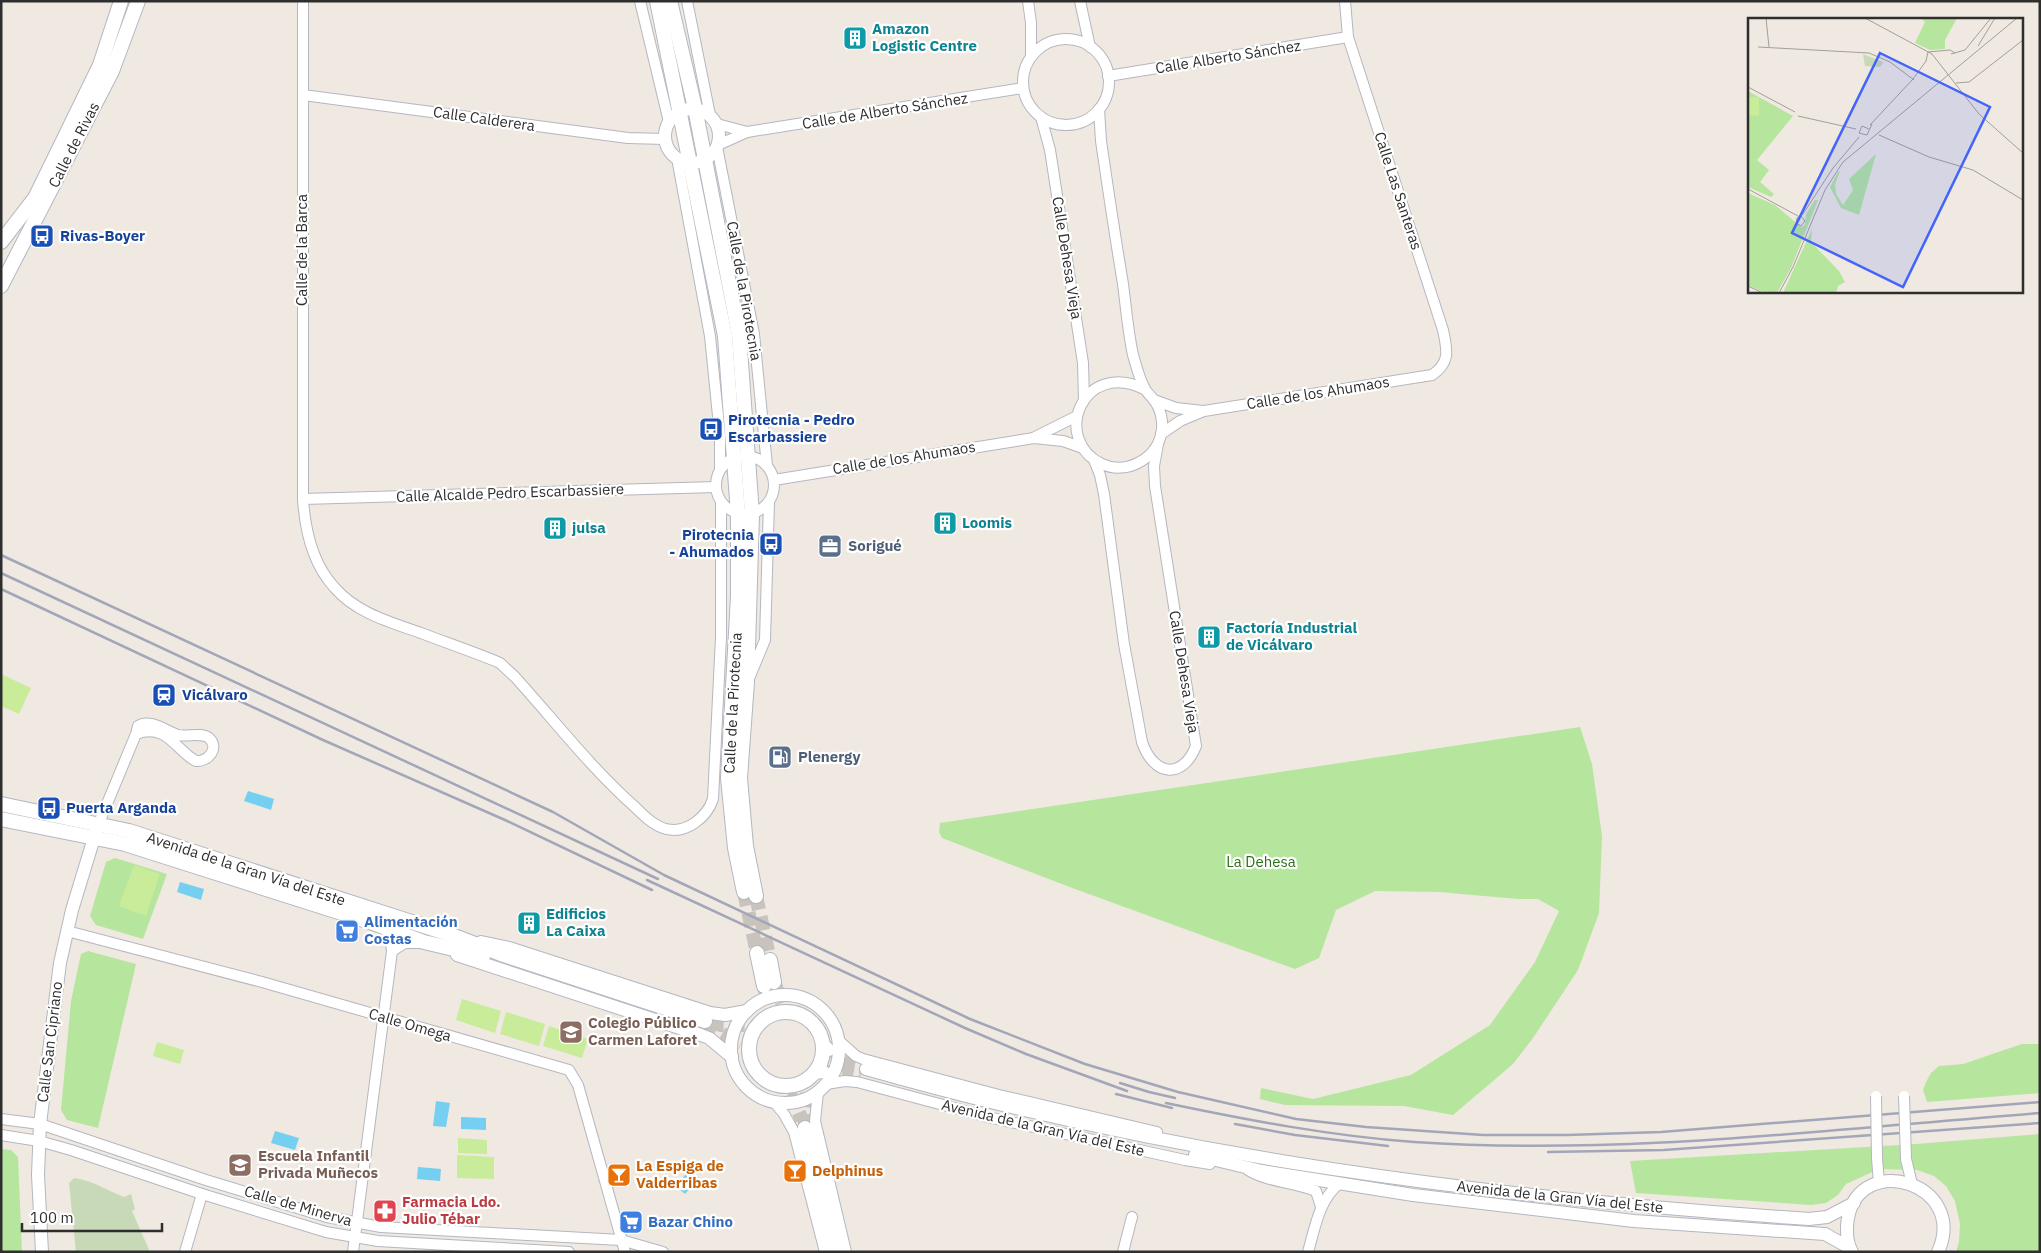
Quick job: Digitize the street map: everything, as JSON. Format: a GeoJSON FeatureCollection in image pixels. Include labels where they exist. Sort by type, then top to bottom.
{"type":"FeatureCollection","features":[{"type":"Feature","properties":{"kind":"main road","name":"Calle de Rivas"},"geometry":{"type":"LineString","coordinates":[[1,242],[35,198],[60,149],[100,65],[121,1]]}},
{"type":"Feature","properties":{"kind":"main road","name":"Calle de Rivas"},"geometry":{"type":"LineString","coordinates":[[1,286],[112,71],[138,1]]}},
{"type":"Feature","properties":{"kind":"main road","name":"Calle de la Pirotecnia"},"geometry":{"type":"LineString","coordinates":[[657,1],[725,336],[738,514],[738,604],[728,778],[734,838],[750,894],[740,778],[747,682],[752,514],[739,335],[706,160],[670,1]]}},
{"type":"Feature","properties":{"kind":"main road","name":"Avenida de la Gran Vía del Este"},"geometry":{"type":"LineString","coordinates":[[1,804],[97,830],[125,844],[382,926],[424,942],[494,959],[704,1023],[501,954],[449,934],[167,843],[97,830],[1,819]]}},
{"type":"Feature","properties":{"kind":"main road"},"geometry":{"type":"LineString","coordinates":[[763,956],[769,984]]}},
{"type":"Feature","properties":{"kind":"main road"},"geometry":{"type":"LineString","coordinates":[[769,1014],[801,1016],[811,1023],[818,1032],[825,1046],[817,1081],[796,1085],[784,1090],[767,1081],[759,1074],[745,1048],[769,1014]]}},
{"type":"Feature","properties":{"kind":"main road"},"geometry":{"type":"LineString","coordinates":[[805,1128],[835,1252]]}},
{"type":"Feature","properties":{"kind":"street","name":"Calle de la Barca"},"geometry":{"type":"LineString","coordinates":[[303,1],[303,499],[307,534],[312,549],[334,587],[355,606],[380,619],[500,663],[515,676],[616,790],[652,822],[666,829],[680,829],[702,818],[709,811],[713,798],[715,779]]}},
{"type":"Feature","properties":{"kind":"street"},"geometry":{"type":"LineString","coordinates":[[640,1],[669,122],[665,139],[670,150],[677,158],[690,163],[706,160],[717,146]]}},
{"type":"Feature","properties":{"kind":"street","name":"Calle de la Pirotecnia"},"geometry":{"type":"LineString","coordinates":[[687,1],[713,119],[720,136],[717,146],[754,334],[767,466],[774,480],[774,492],[769,502],[765,640],[747,682]]}},
{"type":"Feature","properties":{"kind":"street"},"geometry":{"type":"LineString","coordinates":[[1028,1],[1031,23],[1031,56]]}},
{"type":"Feature","properties":{"kind":"street"},"geometry":{"type":"LineString","coordinates":[[1080,1],[1090,47]]}},
{"type":"Feature","properties":{"kind":"street","name":"Calle Las Santeras"},"geometry":{"type":"LineString","coordinates":[[1345,1],[1348,37],[1446,346],[1446,361],[1432,375]]}},
{"type":"Feature","properties":{"kind":"street","name":"Calle Alberto Sánchez"},"geometry":{"type":"LineString","coordinates":[[1108,76],[1348,37]]}},
{"type":"Feature","properties":{"kind":"street"},"geometry":{"type":"LineString","coordinates":[[1059,40],[1078,41],[1090,47],[1102,60],[1108,76],[1108,88],[1105,99],[1099,109],[1090,118],[1072,124],[1052,123],[1040,117],[1029,104],[1023,88],[1024,72],[1031,56],[1040,47],[1059,40]]}},
{"type":"Feature","properties":{"kind":"street","name":"Calle de Alberto Sánchez"},"geometry":{"type":"LineString","coordinates":[[717,146],[747,132],[1023,88]]}},
{"type":"Feature","properties":{"kind":"street","name":"Calle Calderera"},"geometry":{"type":"LineString","coordinates":[[302,95],[628,138],[665,139]]}},
{"type":"Feature","properties":{"kind":"street"},"geometry":{"type":"LineString","coordinates":[[669,122],[680,111],[695,108],[713,119]]}},
{"type":"Feature","properties":{"kind":"street"},"geometry":{"type":"LineString","coordinates":[[1099,109],[1101,141],[1133,354],[1144,389]]}},
{"type":"Feature","properties":{"kind":"street","name":"Calle Dehesa Vieja"},"geometry":{"type":"LineString","coordinates":[[1040,117],[1050,150],[1072,290],[1083,363],[1084,400]]}},
{"type":"Feature","properties":{"kind":"street","name":"Calle de Alberto Sánchez"},"geometry":{"type":"LineString","coordinates":[[713,119],[747,132]]}},
{"type":"Feature","properties":{"kind":"street"},"geometry":{"type":"LineString","coordinates":[[677,158],[710,336],[720,436],[720,469],[716,487]]}},
{"type":"Feature","properties":{"kind":"street","name":"Calle de los Ahumaos"},"geometry":{"type":"LineString","coordinates":[[1159,439],[1180,421],[1204,411],[1432,375]]}},
{"type":"Feature","properties":{"kind":"street"},"geometry":{"type":"LineString","coordinates":[[1112,382],[1132,383],[1144,389],[1154,400],[1160,411],[1162,422],[1159,439],[1152,453],[1134,465],[1114,468],[1094,460],[1083,448],[1078,438],[1077,416],[1084,400],[1093,390],[1112,382]]}},
{"type":"Feature","properties":{"kind":"street","name":"Calle de los Ahumaos"},"geometry":{"type":"LineString","coordinates":[[1154,400],[1176,408],[1204,411]]}},
{"type":"Feature","properties":{"kind":"street","name":"Calle de los Ahumaos"},"geometry":{"type":"LineString","coordinates":[[1034,438],[1077,416]]}},
{"type":"Feature","properties":{"kind":"street","name":"Calle de los Ahumaos"},"geometry":{"type":"LineString","coordinates":[[774,480],[1034,438],[1063,441],[1083,448]]}},
{"type":"Feature","properties":{"kind":"street","name":"Calle Dehesa Vieja"},"geometry":{"type":"LineString","coordinates":[[1094,460],[1100,475],[1104,494],[1124,644],[1142,742],[1147,755],[1155,765],[1173,770],[1184,764],[1191,757],[1196,746],[1155,486],[1154,466],[1159,439]]}},
{"type":"Feature","properties":{"kind":"street"},"geometry":{"type":"LineString","coordinates":[[720,469],[734,458],[749,456],[767,466]]}},
{"type":"Feature","properties":{"kind":"street","name":"Calle de la Pirotecnia"},"geometry":{"type":"LineString","coordinates":[[715,779],[721,637],[721,502],[716,487]]}},
{"type":"Feature","properties":{"kind":"street","name":"Calle Alcalde Pedro Escarbassiere"},"geometry":{"type":"LineString","coordinates":[[303,499],[716,487]]}},
{"type":"Feature","properties":{"kind":"street"},"geometry":{"type":"LineString","coordinates":[[721,502],[728,509],[738,514],[752,514],[762,510],[769,502]]}},
{"type":"Feature","properties":{"kind":"street"},"geometry":{"type":"LineString","coordinates":[[97,830],[138,726],[148,723],[178,735],[207,737],[211,740],[213,749],[210,757],[206,760],[196,761],[172,739],[163,734],[151,731],[136,734]]}},
{"type":"Feature","properties":{"kind":"street","name":"Calle San Cipriano"},"geometry":{"type":"LineString","coordinates":[[42,1252],[38,1141],[60,963],[67,931],[97,830]]}},
{"type":"Feature","properties":{"kind":"street"},"geometry":{"type":"LineString","coordinates":[[353,1252],[392,951],[390,938],[382,926]]}},
{"type":"Feature","properties":{"kind":"street","name":"Calle Omega"},"geometry":{"type":"LineString","coordinates":[[67,931],[262,982],[569,1070],[578,1085],[625,1252]]}},
{"type":"Feature","properties":{"kind":"street","name":"Avenida de la Gran Vía del Este"},"geometry":{"type":"LineString","coordinates":[[449,934],[509,948],[710,1013],[725,1015],[747,1011]]}},
{"type":"Feature","properties":{"kind":"street"},"geometry":{"type":"LineString","coordinates":[[392,951],[405,944],[424,942]]}},
{"type":"Feature","properties":{"kind":"street","name":"Avenida de la Gran Vía del Este"},"geometry":{"type":"LineString","coordinates":[[424,942],[445,952],[701,1035],[709,1038],[732,1057]]}},
{"type":"Feature","properties":{"kind":"street"},"geometry":{"type":"LineString","coordinates":[[785,995],[805,999],[816,1005],[829,1017],[836,1030],[838,1040],[838,1060],[833,1075],[817,1081],[798,1102],[774,1102],[761,1097],[745,1085],[737,1073],[732,1057],[734,1033],[740,1020],[758,1002],[771,997],[785,995]]}},
{"type":"Feature","properties":{"kind":"street","name":"Avenida de la Gran Vía del Este"},"geometry":{"type":"LineString","coordinates":[[838,1040],[856,1056],[901,1069],[1265,1159]]}},
{"type":"Feature","properties":{"kind":"street","name":"Avenida de la Gran Vía del Este"},"geometry":{"type":"LineString","coordinates":[[1262,1172],[994,1109],[865,1072],[1065,1120],[1189,1146],[1439,1185],[1541,1197],[1806,1219],[1826,1217],[1854,1203],[1867,1189],[1879,1183]]}},
{"type":"Feature","properties":{"kind":"street"},"geometry":{"type":"LineString","coordinates":[[817,1081],[815,1121],[846,1252]]}},
{"type":"Feature","properties":{"kind":"street","name":"Avenida de la Gran Vía del Este"},"geometry":{"type":"LineString","coordinates":[[817,1081],[857,1082],[1001,1120],[1185,1160],[1413,1195],[1634,1221],[1825,1234],[1851,1250]]}},
{"type":"Feature","properties":{"kind":"street"},"geometry":{"type":"LineString","coordinates":[[1876,1096],[1879,1183],[1895,1181],[1912,1184],[1927,1193],[1939,1208],[1943,1226],[1943,1236],[1938,1252]]}},
{"type":"Feature","properties":{"kind":"street"},"geometry":{"type":"LineString","coordinates":[[1904,1096],[1906,1159],[1912,1184]]}},
{"type":"Feature","properties":{"kind":"street"},"geometry":{"type":"LineString","coordinates":[[774,1102],[784,1114],[794,1132],[825,1252]]}},
{"type":"Feature","properties":{"kind":"street","name":"Calle de Minerva"},"geometry":{"type":"LineString","coordinates":[[1,1119],[40,1124],[206,1180],[327,1217],[381,1227],[621,1240],[664,1252]]}},
{"type":"Feature","properties":{"kind":"street","name":"Calle de Minerva"},"geometry":{"type":"LineString","coordinates":[[1,1134],[38,1141],[326,1232],[378,1242],[570,1252]]}},
{"type":"Feature","properties":{"kind":"street"},"geometry":{"type":"LineString","coordinates":[[1247,1169],[1260,1177],[1299,1184],[1316,1191],[1321,1207]]}},
{"type":"Feature","properties":{"kind":"street"},"geometry":{"type":"LineString","coordinates":[[1308,1252],[1326,1196],[1340,1183]]}},
{"type":"Feature","properties":{"kind":"street"},"geometry":{"type":"LineString","coordinates":[[185,1252],[202,1194]]}},
{"type":"Feature","properties":{"kind":"street"},"geometry":{"type":"LineString","coordinates":[[1851,1250],[1847,1228],[1849,1213],[1854,1203]]}},
{"type":"Feature","properties":{"kind":"street"},"geometry":{"type":"LineString","coordinates":[[1123,1252],[1132,1217]]}},
{"type":"Feature","properties":{"kind":"green space"},"geometry":{"type":"Polygon","coordinates":[[[1,674],[31,688],[19,714],[1,706],[1,674]]]}},
{"type":"Feature","properties":{"kind":"green space","name":"La Dehesa"},"geometry":{"type":"Polygon","coordinates":[[[1580,727],[1592,764],[1602,836],[1599,913],[1578,970],[1533,1038],[1513,1064],[1453,1115],[1404,1106],[1285,1105],[1260,1099],[1261,1088],[1313,1099],[1411,1075],[1490,1025],[1535,962],[1559,911],[1538,899],[1439,892],[1375,891],[1336,910],[1319,958],[1295,969],[1075,889],[942,838],[939,832],[940,823],[1580,727]]]}},
{"type":"Feature","properties":{"kind":"green space"},"geometry":{"type":"Polygon","coordinates":[[[115,858],[167,874],[143,939],[96,925],[90,916],[106,862],[115,858]]]}},
{"type":"Feature","properties":{"kind":"green space"},"geometry":{"type":"Polygon","coordinates":[[[134,865],[160,874],[146,916],[119,906],[134,865]]]}},
{"type":"Feature","properties":{"kind":"green space"},"geometry":{"type":"Polygon","coordinates":[[[88,951],[136,964],[98,1128],[67,1120],[61,1110],[71,1001],[81,954],[88,951]]]}},
{"type":"Feature","properties":{"kind":"green space"},"geometry":{"type":"Polygon","coordinates":[[[462,999],[501,1011],[495,1033],[456,1020],[462,999]]]}},
{"type":"Feature","properties":{"kind":"green space"},"geometry":{"type":"Polygon","coordinates":[[[506,1012],[545,1024],[539,1046],[500,1034],[506,1012]]]}},
{"type":"Feature","properties":{"kind":"green space"},"geometry":{"type":"Polygon","coordinates":[[[549,1026],[588,1039],[582,1058],[543,1046],[549,1026]]]}},
{"type":"Feature","properties":{"kind":"green space"},"geometry":{"type":"Polygon","coordinates":[[[157,1042],[184,1050],[180,1064],[153,1056],[157,1042]]]}},
{"type":"Feature","properties":{"kind":"green space"},"geometry":{"type":"Polygon","coordinates":[[[2022,1044],[2040,1044],[2040,1093],[1927,1102],[1923,1090],[1931,1073],[1939,1066],[1963,1064],[2022,1044]]]}},
{"type":"Feature","properties":{"kind":"green space"},"geometry":{"type":"Polygon","coordinates":[[[2040,1134],[2040,1252],[1956,1252],[1959,1242],[1960,1224],[1955,1201],[1946,1186],[1934,1176],[1917,1170],[1879,1169],[1846,1184],[1838,1195],[1826,1203],[1811,1205],[1636,1193],[1630,1161],[1916,1144],[2040,1134]]]}},
{"type":"Feature","properties":{"kind":"green space"},"geometry":{"type":"Polygon","coordinates":[[[458,1138],[487,1140],[487,1154],[458,1153],[458,1138]]]}},
{"type":"Feature","properties":{"kind":"green space"},"geometry":{"type":"Polygon","coordinates":[[[1,1149],[11,1150],[18,1157],[22,1252],[1,1252],[1,1149]]]}},
{"type":"Feature","properties":{"kind":"green space"},"geometry":{"type":"Polygon","coordinates":[[[457,1155],[494,1157],[494,1179],[457,1178],[457,1155]]]}},
{"type":"Feature","properties":{"kind":"green space"},"geometry":{"type":"Polygon","coordinates":[[[74,1178],[94,1183],[124,1197],[131,1194],[135,1209],[132,1211],[150,1252],[76,1252],[69,1183],[74,1178]]]}},
{"type":"Feature","properties":{"kind":"water"},"geometry":{"type":"Polygon","coordinates":[[[248,791],[274,799],[271,810],[244,801],[248,791]]]}},
{"type":"Feature","properties":{"kind":"water"},"geometry":{"type":"Polygon","coordinates":[[[180,882],[204,889],[201,900],[177,892],[180,882]]]}},
{"type":"Feature","properties":{"kind":"water"},"geometry":{"type":"Polygon","coordinates":[[[436,1101],[450,1103],[446,1127],[433,1126],[436,1101]]]}},
{"type":"Feature","properties":{"kind":"water"},"geometry":{"type":"Polygon","coordinates":[[[461,1117],[486,1118],[486,1130],[461,1129],[461,1117]]]}},
{"type":"Feature","properties":{"kind":"water"},"geometry":{"type":"Polygon","coordinates":[[[275,1131],[299,1138],[295,1150],[271,1143],[275,1131]]]}},
{"type":"Feature","properties":{"kind":"water"},"geometry":{"type":"Polygon","coordinates":[[[418,1167],[441,1169],[440,1181],[417,1179],[418,1167]]]}},
{"type":"Feature","properties":{"kind":"water"},"geometry":{"type":"Polygon","coordinates":[[[689,1170],[699,1178],[685,1194],[676,1186],[689,1170]]]}},
{"type":"Feature","properties":{"kind":"tunnel"},"geometry":{"type":"LineString","coordinates":[[744,892],[757,953]]}},
{"type":"Feature","properties":{"kind":"tunnel"},"geometry":{"type":"LineString","coordinates":[[756,896],[770,960]]}},
{"type":"Feature","properties":{"kind":"tunnel"},"geometry":{"type":"LineString","coordinates":[[774,982],[782,1003]]}},
{"type":"Feature","properties":{"kind":"tunnel"},"geometry":{"type":"LineString","coordinates":[[764,986],[769,1005]]}},
{"type":"Feature","properties":{"kind":"tunnel"},"geometry":{"type":"LineString","coordinates":[[710,1022],[721,1025],[747,1025]]}},
{"type":"Feature","properties":{"kind":"tunnel"},"geometry":{"type":"LineString","coordinates":[[703,1025],[741,1044]]}},
{"type":"Feature","properties":{"kind":"tunnel"},"geometry":{"type":"LineString","coordinates":[[829,1050],[853,1065],[866,1069]]}},
{"type":"Feature","properties":{"kind":"tunnel"},"geometry":{"type":"LineString","coordinates":[[824,1072],[843,1070],[861,1074]]}},
{"type":"Feature","properties":{"kind":"tunnel"},"geometry":{"type":"LineString","coordinates":[[805,1128],[808,1088]]}},
{"type":"Feature","properties":{"kind":"tunnel"},"geometry":{"type":"LineString","coordinates":[[789,1094],[802,1120]]}},
{"type":"Feature","properties":{"kind":"railway"},"geometry":{"type":"LineString","coordinates":[[1,555],[553,812],[664,875],[970,1019],[1085,1064],[1178,1092],[1296,1119],[1366,1127],[1483,1135],[1661,1132],[2040,1102]]}},
{"type":"Feature","properties":{"kind":"railway"},"geometry":{"type":"LineString","coordinates":[[1,573],[658,879]]}},
{"type":"Feature","properties":{"kind":"railway"},"geometry":{"type":"LineString","coordinates":[[1,589],[323,740],[505,820],[652,890]]}},
{"type":"Feature","properties":{"kind":"railway"},"geometry":{"type":"LineString","coordinates":[[647,880],[965,1028],[1026,1054],[1127,1091]]}},
{"type":"Feature","properties":{"kind":"railway"},"geometry":{"type":"LineString","coordinates":[[1120,1083],[1175,1098]]}},
{"type":"Feature","properties":{"kind":"railway"},"geometry":{"type":"LineString","coordinates":[[1116,1094],[1172,1108]]}},
{"type":"Feature","properties":{"kind":"railway"},"geometry":{"type":"LineString","coordinates":[[1166,1103],[1258,1121],[1352,1136],[1414,1142],[1570,1146],[1727,1139],[2040,1113]]}},
{"type":"Feature","properties":{"kind":"railway"},"geometry":{"type":"LineString","coordinates":[[1548,1152],[1664,1150],[2040,1123]]}},
{"type":"Feature","properties":{"kind":"railway"},"geometry":{"type":"LineString","coordinates":[[1235,1124],[1295,1135],[1388,1146]]}},
{"type":"Feature","properties":{"kind":"place","name":"Amazon Logistic Centre"},"geometry":{"type":"Point","coordinates":[855,38]}},
{"type":"Feature","properties":{"kind":"place","name":"Rivas-Boyer"},"geometry":{"type":"Point","coordinates":[42,236]}},
{"type":"Feature","properties":{"kind":"place","name":"Pirotecnia - Pedro Escarbassiere"},"geometry":{"type":"Point","coordinates":[711,429]}},
{"type":"Feature","properties":{"kind":"place","name":"Loomis"},"geometry":{"type":"Point","coordinates":[945,523]}},
{"type":"Feature","properties":{"kind":"place","name":"julsa"},"geometry":{"type":"Point","coordinates":[555,528]}},
{"type":"Feature","properties":{"kind":"place","name":"Pirotecnia - Ahumados"},"geometry":{"type":"Point","coordinates":[771,544]}},
{"type":"Feature","properties":{"kind":"place","name":"Sorigué"},"geometry":{"type":"Point","coordinates":[830,546]}},
{"type":"Feature","properties":{"kind":"place","name":"Factoría Industrial de Vicálvaro"},"geometry":{"type":"Point","coordinates":[1209,637]}},
{"type":"Feature","properties":{"kind":"place","name":"Vicálvaro"},"geometry":{"type":"Point","coordinates":[164,695]}},
{"type":"Feature","properties":{"kind":"place","name":"Plenergy"},"geometry":{"type":"Point","coordinates":[780,757]}},
{"type":"Feature","properties":{"kind":"place","name":"Puerta Arganda"},"geometry":{"type":"Point","coordinates":[49,808]}},
{"type":"Feature","properties":{"kind":"place","name":"Edificios La Caixa"},"geometry":{"type":"Point","coordinates":[529,923]}},
{"type":"Feature","properties":{"kind":"place","name":"Alimentación Costas"},"geometry":{"type":"Point","coordinates":[347,931]}},
{"type":"Feature","properties":{"kind":"place","name":"Colegio Público Carmen Laforet"},"geometry":{"type":"Point","coordinates":[571,1032]}},
{"type":"Feature","properties":{"kind":"place","name":"Escuela Infantil Privada Muñecos"},"geometry":{"type":"Point","coordinates":[240,1165]}},
{"type":"Feature","properties":{"kind":"place","name":"Delphinus"},"geometry":{"type":"Point","coordinates":[795,1171]}},
{"type":"Feature","properties":{"kind":"place","name":"La Espiga de Valderribas"},"geometry":{"type":"Point","coordinates":[619,1175]}},
{"type":"Feature","properties":{"kind":"place","name":"Farmacia Ldo. Julio Tébar"},"geometry":{"type":"Point","coordinates":[385,1211]}},
{"type":"Feature","properties":{"kind":"place","name":"Bazar Chino"},"geometry":{"type":"Point","coordinates":[631,1222]}}]}
